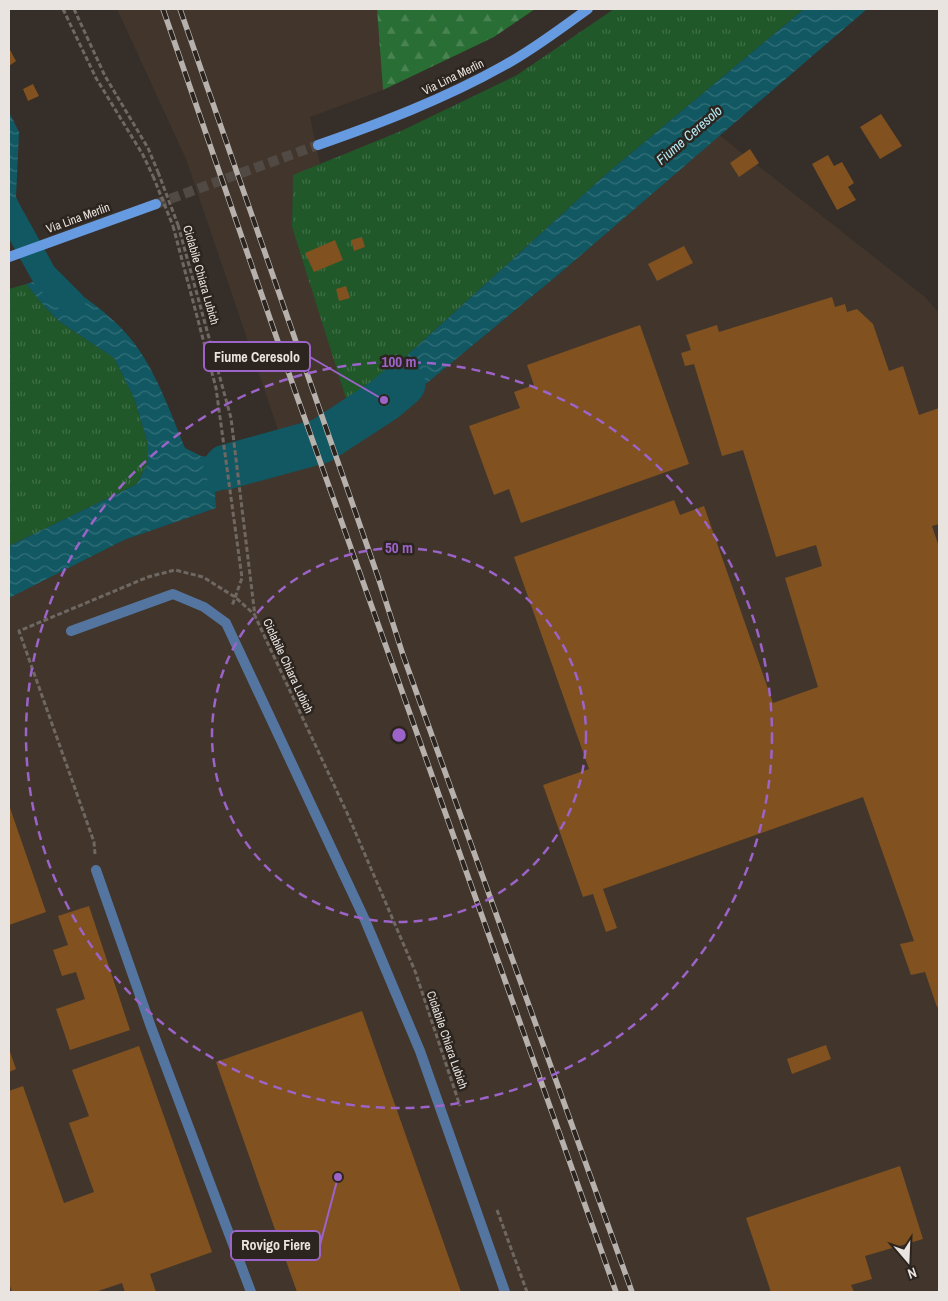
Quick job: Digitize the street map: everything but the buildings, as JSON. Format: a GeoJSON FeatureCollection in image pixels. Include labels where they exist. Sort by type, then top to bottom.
{"type":"FeatureCollection","features":[{"type":"Feature","properties":{"kind":"main road","name":"Via Lina Merlin"},"geometry":{"type":"LineString","coordinates":[[318,145],[371,127],[453,92],[505,66],[588,9]]}},
{"type":"Feature","properties":{"kind":"main road","name":"Via Lina Merlin"},"geometry":{"type":"LineString","coordinates":[[9,257],[156,204]]}},
{"type":"Feature","properties":{"kind":"lane"},"geometry":{"type":"LineString","coordinates":[[71,631],[173,594],[204,607],[226,623],[365,920],[420,1051],[505,1292]]}},
{"type":"Feature","properties":{"kind":"lane"},"geometry":{"type":"LineString","coordinates":[[96,870],[151,1027],[251,1292]]}},
{"type":"Feature","properties":{"kind":"path"},"geometry":{"type":"LineString","coordinates":[[64,9],[96,78],[143,155],[153,176],[173,226],[216,388],[242,578],[226,623]]}},
{"type":"Feature","properties":{"kind":"path","name":"Ciclabile Chiara Lubich"},"geometry":{"type":"LineString","coordinates":[[74,9],[105,76],[148,148],[178,225],[231,418],[255,616],[348,815],[415,971],[463,1113]]}},
{"type":"Feature","properties":{"kind":"path"},"geometry":{"type":"LineString","coordinates":[[38,622],[19,631],[94,842],[96,870]]}},
{"type":"Feature","properties":{"kind":"path"},"geometry":{"type":"LineString","coordinates":[[495,1203],[527,1292]]}},
{"type":"Feature","properties":{"kind":"shaded area"},"geometry":{"type":"Polygon","coordinates":[[[117,9],[377,9],[383,90],[310,117],[320,164],[293,176],[292,227],[359,439],[559,274],[719,135],[925,297],[939,313],[939,1292],[9,1292],[9,598],[124,540],[216,508],[215,492],[292,471],[186,159],[117,9]]]}},
{"type":"Feature","properties":{"kind":"green space"},"geometry":{"type":"Polygon","coordinates":[[[377,9],[535,9],[494,37],[383,90],[377,9]]]}},
{"type":"Feature","properties":{"kind":"green space"},"geometry":{"type":"Polygon","coordinates":[[[614,9],[804,9],[605,175],[380,380],[348,405],[292,227],[293,175],[401,131],[517,75],[614,9]]]}},
{"type":"Feature","properties":{"kind":"green space"},"geometry":{"type":"Polygon","coordinates":[[[26,284],[60,322],[114,358],[134,398],[148,444],[148,462],[137,484],[9,546],[9,289],[26,284]]]}},
{"type":"Feature","properties":{"kind":"water"},"geometry":{"type":"Polygon","coordinates":[[[804,9],[867,9],[559,274],[359,439],[348,405],[380,380],[605,175],[804,9]]]}},
{"type":"Feature","properties":{"kind":"water"},"geometry":{"type":"Polygon","coordinates":[[[9,112],[19,132],[16,197],[30,227],[9,235],[9,112]]]}},
{"type":"Feature","properties":{"kind":"water"},"geometry":{"type":"Polygon","coordinates":[[[53,276],[87,299],[129,336],[158,383],[185,448],[201,456],[210,457],[279,435],[292,471],[215,492],[216,508],[124,540],[9,598],[9,546],[137,484],[148,462],[148,444],[134,398],[114,358],[60,322],[26,284],[53,276]]]}},
{"type":"Feature","properties":{"kind":"waterway"},"geometry":{"type":"LineString","coordinates":[[9,212],[44,275],[72,303]]}},
{"type":"Feature","properties":{"kind":"waterway","name":"Fiume Ceresolo"},"geometry":{"type":"LineString","coordinates":[[226,467],[321,441],[384,400],[403,384]]}},
{"type":"Feature","properties":{"kind":"tunnel"},"geometry":{"type":"LineString","coordinates":[[156,204],[318,145]]}},
{"type":"Feature","properties":{"kind":"railway"},"geometry":{"type":"LineString","coordinates":[[163,9],[295,391],[616,1292]]}},
{"type":"Feature","properties":{"kind":"railway"},"geometry":{"type":"LineString","coordinates":[[180,9],[378,577],[403,655],[632,1292]]}},
{"type":"Feature","properties":{"kind":"place","name":"Fiume Ceresolo"},"geometry":{"type":"Point","coordinates":[384,400]}},
{"type":"Feature","properties":{"kind":"place","name":"Rovigo Fiere"},"geometry":{"type":"Point","coordinates":[338,1177]}}]}
